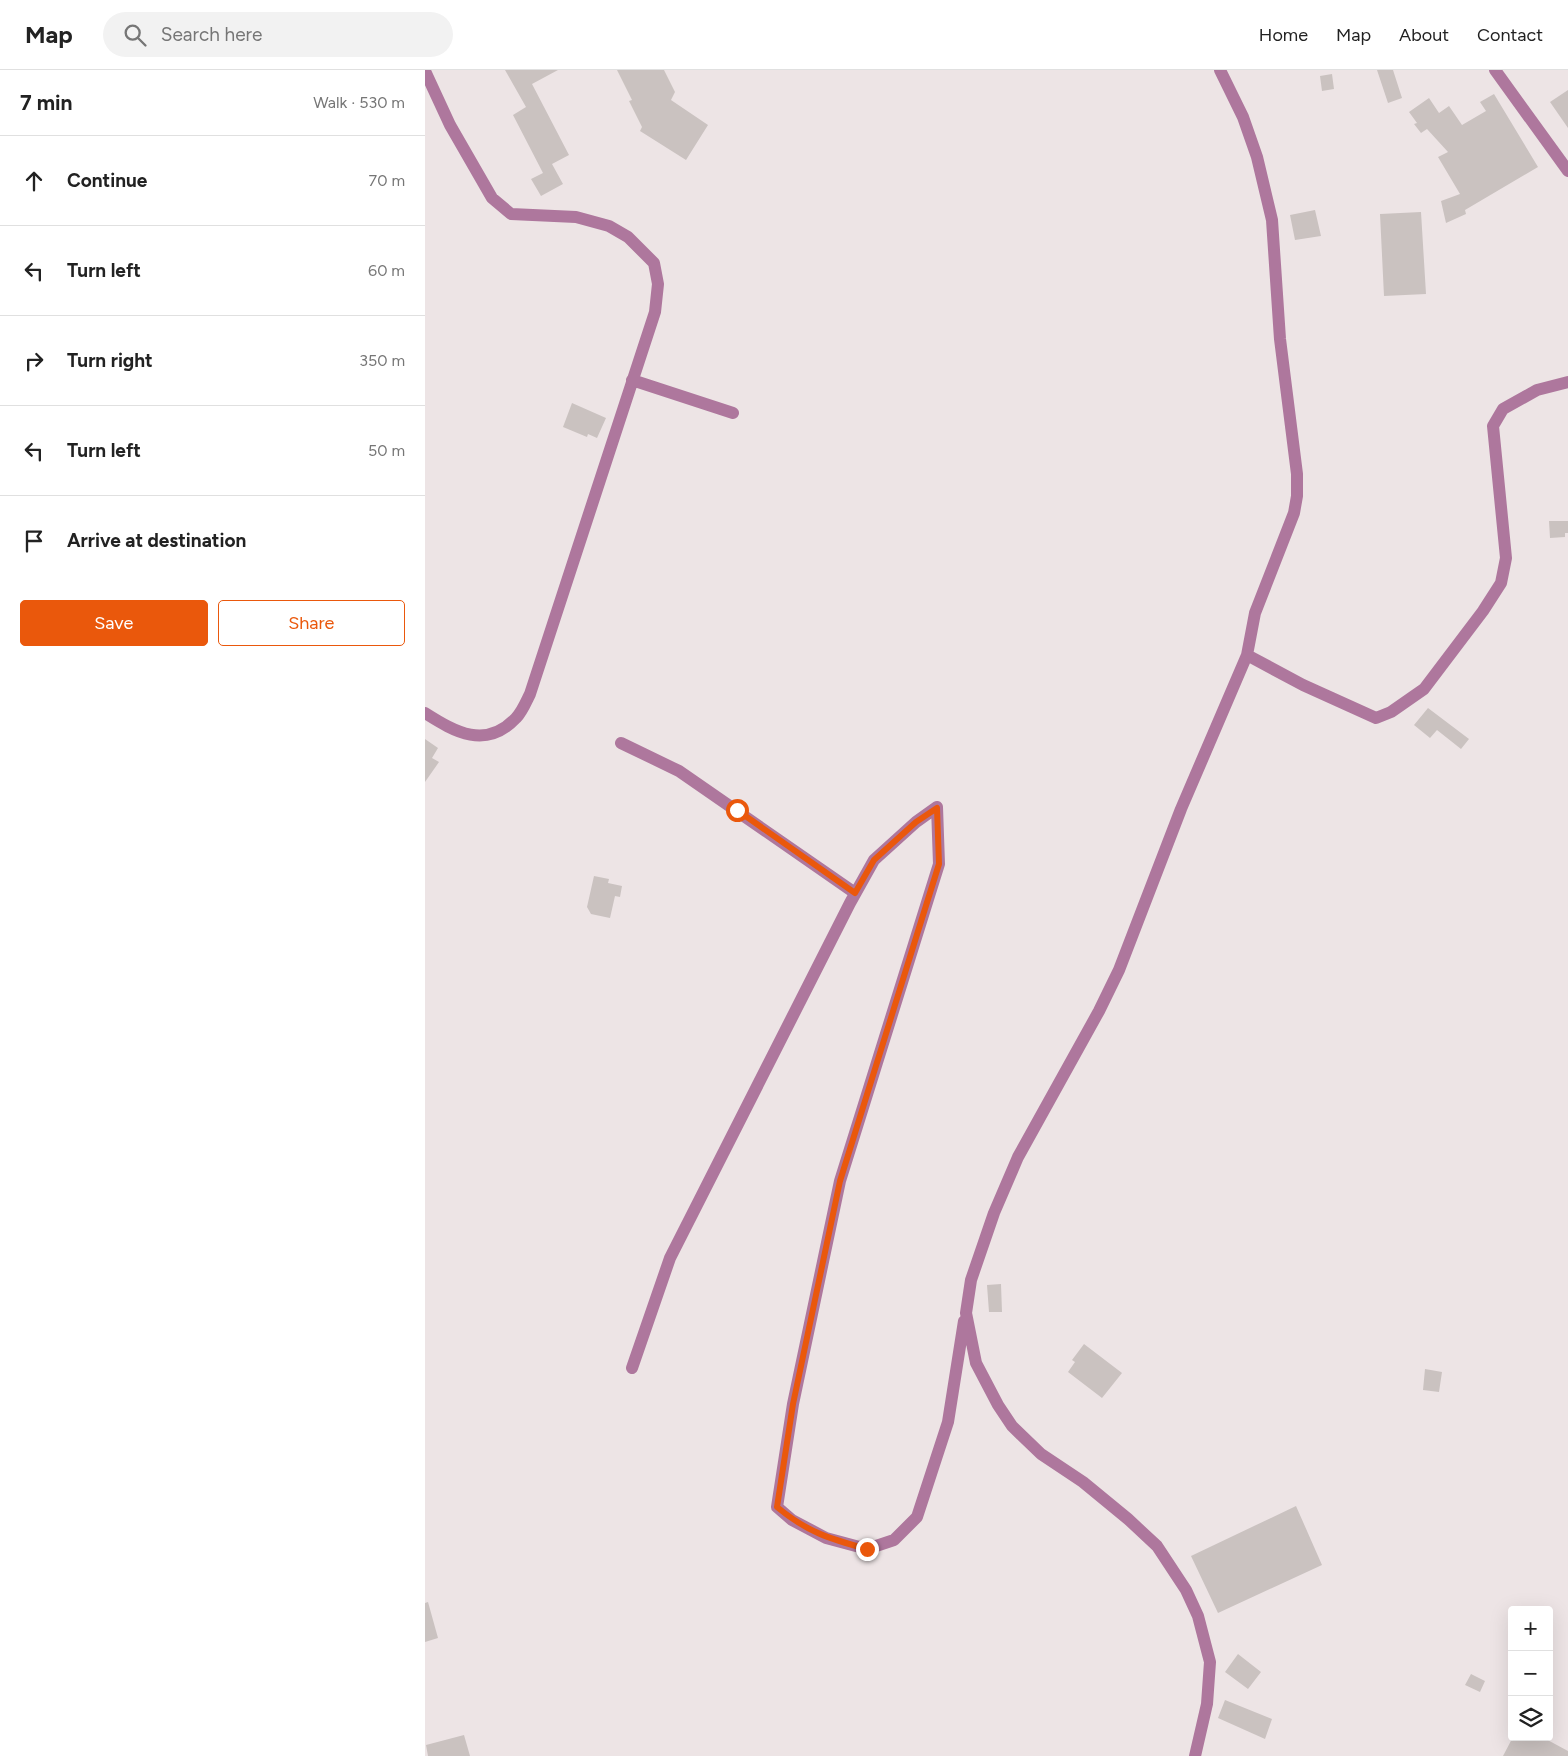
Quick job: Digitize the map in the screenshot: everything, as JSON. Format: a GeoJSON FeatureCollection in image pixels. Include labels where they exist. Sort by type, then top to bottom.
{"type":"FeatureCollection","features":[{"type":"Feature","properties":{"kind":"street"},"geometry":{"type":"LineString","coordinates":[[632,1368],[670,1258],[855,893],[874,860],[916,822],[937,808],[939,864],[840,1181],[793,1404],[777,1507],[792,1520],[826,1538],[867,1549],[894,1540],[917,1517],[948,1422],[971,1280],[994,1213],[1018,1157],[1099,1011],[1119,970],[1181,809],[1247,655],[1255,613],[1294,513],[1297,496],[1297,474],[1280,339],[1272,220],[1257,156],[1243,117],[1220,70]]}},
{"type":"Feature","properties":{"kind":"street"},"geometry":{"type":"LineString","coordinates":[[1495,70],[1568,171]]}},
{"type":"Feature","properties":{"kind":"street"},"geometry":{"type":"LineString","coordinates":[[425,71],[450,125],[492,198],[511,214],[576,217],[609,226],[628,237],[653,263],[658,284],[655,312],[530,694],[517,717],[503,729],[485,735],[466,735],[450,729],[425,713]]}},
{"type":"Feature","properties":{"kind":"street"},"geometry":{"type":"LineString","coordinates":[[632,380],[733,413]]}},
{"type":"Feature","properties":{"kind":"street"},"geometry":{"type":"LineString","coordinates":[[1247,655],[1303,685],[1376,718],[1391,712],[1424,689],[1483,611],[1501,583],[1506,558],[1493,426],[1503,409],[1537,390],[1568,382]]}},
{"type":"Feature","properties":{"kind":"street"},"geometry":{"type":"LineString","coordinates":[[621,743],[679,771],[855,893]]}},
{"type":"Feature","properties":{"kind":"street"},"geometry":{"type":"LineString","coordinates":[[966,1313],[976,1362],[998,1405],[1013,1426],[1041,1454],[1083,1482],[1157,1546],[1186,1590],[1198,1616],[1210,1662],[1207,1704],[1195,1756]]}},
{"type":"Feature","properties":{"kind":"building"},"geometry":{"type":"Polygon","coordinates":[[[505,70],[558,70],[532,84],[569,155],[552,164],[563,184],[541,196],[531,179],[543,173],[513,115],[526,107],[505,70]]]}},
{"type":"Feature","properties":{"kind":"building"},"geometry":{"type":"Polygon","coordinates":[[[617,70],[664,70],[675,92],[671,100],[708,125],[686,160],[640,131],[642,127],[629,101],[632,100],[617,70]]]}},
{"type":"Feature","properties":{"kind":"building"},"geometry":{"type":"Polygon","coordinates":[[[1377,70],[1393,70],[1402,98],[1388,103],[1377,70]]]}},
{"type":"Feature","properties":{"kind":"building"},"geometry":{"type":"Polygon","coordinates":[[[1332,74],[1334,89],[1322,91],[1320,76],[1332,74]]]}},
{"type":"Feature","properties":{"kind":"building"},"geometry":{"type":"Polygon","coordinates":[[[1568,90],[1568,128],[1550,102],[1568,90]]]}},
{"type":"Feature","properties":{"kind":"building"},"geometry":{"type":"Polygon","coordinates":[[[1494,94],[1538,167],[1465,210],[1466,214],[1446,223],[1441,201],[1460,194],[1438,157],[1448,152],[1427,129],[1421,133],[1414,124],[1417,123],[1409,112],[1429,98],[1439,113],[1449,106],[1462,125],[1486,111],[1480,102],[1494,94]]]}},
{"type":"Feature","properties":{"kind":"building"},"geometry":{"type":"Polygon","coordinates":[[[1315,210],[1321,236],[1295,240],[1290,215],[1315,210]]]}},
{"type":"Feature","properties":{"kind":"building"},"geometry":{"type":"Polygon","coordinates":[[[1421,212],[1426,294],[1384,296],[1380,214],[1421,212]]]}},
{"type":"Feature","properties":{"kind":"building"},"geometry":{"type":"Polygon","coordinates":[[[572,403],[606,418],[597,438],[588,434],[587,437],[563,427],[572,403]]]}},
{"type":"Feature","properties":{"kind":"building"},"geometry":{"type":"Polygon","coordinates":[[[1549,521],[1568,521],[1568,533],[1565,533],[1565,537],[1550,538],[1549,521]]]}},
{"type":"Feature","properties":{"kind":"building"},"geometry":{"type":"Polygon","coordinates":[[[1428,708],[1469,739],[1461,749],[1437,730],[1430,738],[1414,725],[1428,708]]]}},
{"type":"Feature","properties":{"kind":"building"},"geometry":{"type":"Polygon","coordinates":[[[425,739],[438,748],[432,758],[439,762],[425,782],[425,739]]]}},
{"type":"Feature","properties":{"kind":"building"},"geometry":{"type":"Polygon","coordinates":[[[594,876],[609,879],[608,883],[622,886],[620,897],[615,896],[610,918],[591,914],[587,907],[594,876]]]}},
{"type":"Feature","properties":{"kind":"building"},"geometry":{"type":"Polygon","coordinates":[[[1001,1284],[1002,1312],[989,1312],[987,1285],[1001,1284]]]}},
{"type":"Feature","properties":{"kind":"building"},"geometry":{"type":"Polygon","coordinates":[[[1084,1344],[1122,1373],[1102,1398],[1068,1372],[1075,1362],[1072,1360],[1084,1344]]]}},
{"type":"Feature","properties":{"kind":"building"},"geometry":{"type":"Polygon","coordinates":[[[1425,1369],[1442,1372],[1439,1392],[1423,1390],[1425,1369]]]}},
{"type":"Feature","properties":{"kind":"building"},"geometry":{"type":"Polygon","coordinates":[[[1296,1506],[1322,1565],[1218,1613],[1191,1556],[1296,1506]]]}},
{"type":"Feature","properties":{"kind":"building"},"geometry":{"type":"Polygon","coordinates":[[[428,1602],[438,1638],[425,1642],[425,1603],[428,1602]]]}},
{"type":"Feature","properties":{"kind":"building"},"geometry":{"type":"Polygon","coordinates":[[[1238,1654],[1261,1672],[1248,1689],[1225,1672],[1238,1654]]]}},
{"type":"Feature","properties":{"kind":"building"},"geometry":{"type":"Polygon","coordinates":[[[1471,1674],[1485,1681],[1480,1692],[1465,1685],[1471,1674]]]}},
{"type":"Feature","properties":{"kind":"building"},"geometry":{"type":"Polygon","coordinates":[[[1225,1700],[1272,1719],[1265,1739],[1218,1718],[1225,1700]]]}},
{"type":"Feature","properties":{"kind":"building"},"geometry":{"type":"Polygon","coordinates":[[[464,1735],[470,1756],[428,1756],[426,1745],[464,1735]]]}},
{"type":"Feature","properties":{"kind":"building"},"geometry":{"type":"Polygon","coordinates":[[[1511,1741],[1549,1741],[1568,1751],[1568,1756],[1503,1756],[1511,1741]]]}},
{"type":"Feature","properties":{"kind":"route"},"geometry":{"type":"LineString","coordinates":[[737,810],[855,893],[874,860],[916,822],[937,808],[939,864],[840,1181],[793,1404],[777,1507],[792,1520],[826,1538],[867,1549]]}}]}
